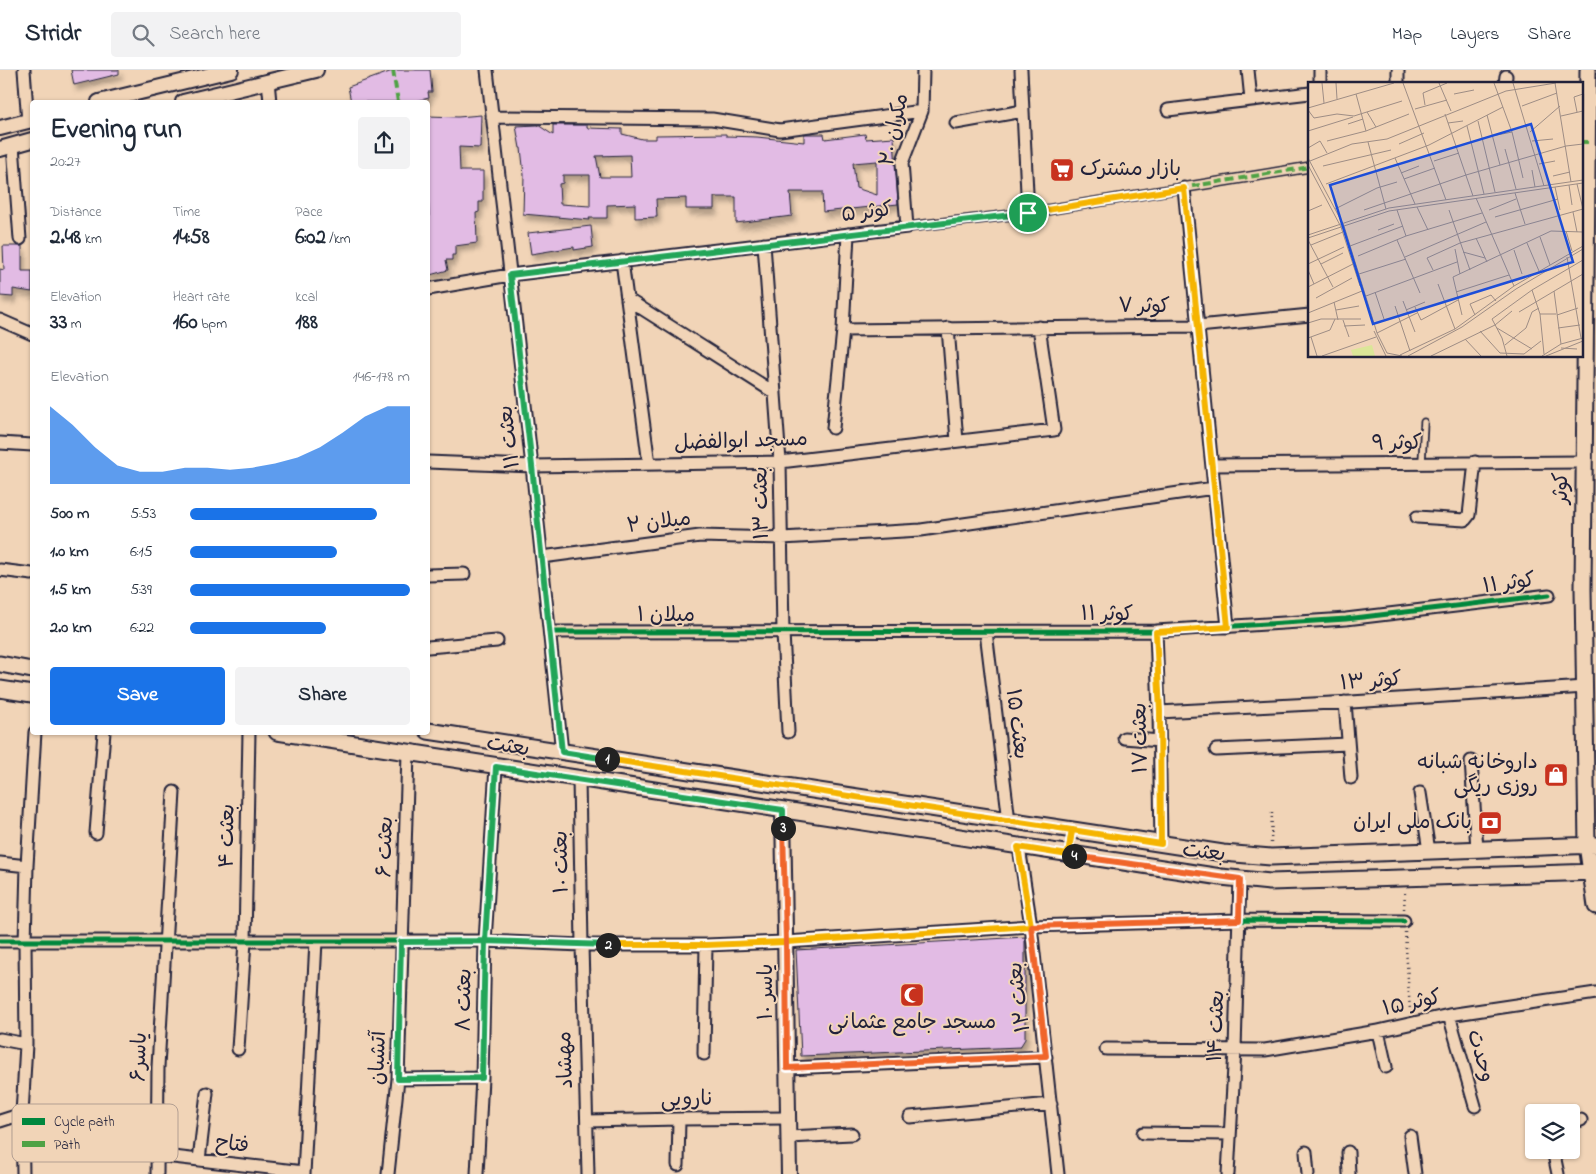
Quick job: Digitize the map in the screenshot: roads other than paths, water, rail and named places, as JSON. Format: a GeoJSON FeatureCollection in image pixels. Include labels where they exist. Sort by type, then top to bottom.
{"type":"FeatureCollection","features":[{"type":"Feature","properties":{"kind":"main road","name":"کوثر"},"geometry":{"type":"LineString","coordinates":[[1584,214],[1585,105],[1588,70]]}},
{"type":"Feature","properties":{"kind":"main road","name":"کوثر"},"geometry":{"type":"LineString","coordinates":[[1583,358],[1583,589],[1593,872],[1596,906]]}},
{"type":"Feature","properties":{"kind":"main road"},"geometry":{"type":"LineString","coordinates":[[0,664],[30,670]]}},
{"type":"Feature","properties":{"kind":"main road"},"geometry":{"type":"LineString","coordinates":[[0,689],[30,694]]}},
{"type":"Feature","properties":{"kind":"main road","name":"بعثت"},"geometry":{"type":"LineString","coordinates":[[430,731],[1223,853],[1271,857],[1592,845]]}},
{"type":"Feature","properties":{"kind":"main road","name":"بعثت"},"geometry":{"type":"LineString","coordinates":[[296,735],[1068,855],[1240,879],[1270,882],[1593,872]]}},
{"type":"Feature","properties":{"kind":"main road"},"geometry":{"type":"LineString","coordinates":[[1068,855],[1072,830]]}},
{"type":"Feature","properties":{"kind":"street"},"geometry":{"type":"LineString","coordinates":[[0,128],[30,121],[24,70]]}},
{"type":"Feature","properties":{"kind":"street"},"geometry":{"type":"LineString","coordinates":[[107,100],[231,70]]}},
{"type":"Feature","properties":{"kind":"street"},"geometry":{"type":"LineString","coordinates":[[192,100],[316,70]]}},
{"type":"Feature","properties":{"kind":"street","name":"بعثت ۱۱"},"geometry":{"type":"LineString","coordinates":[[487,70],[562,752]]}},
{"type":"Feature","properties":{"kind":"street","name":"مکران ۲۰"},"geometry":{"type":"LineString","coordinates":[[907,227],[902,163],[922,111],[924,70]]}},
{"type":"Feature","properties":{"kind":"street"},"geometry":{"type":"LineString","coordinates":[[1021,70],[1028,213]]}},
{"type":"Feature","properties":{"kind":"street"},"geometry":{"type":"LineString","coordinates":[[1248,70],[1251,100]]}},
{"type":"Feature","properties":{"kind":"street"},"geometry":{"type":"LineString","coordinates":[[196,78],[200,98]]}},
{"type":"Feature","properties":{"kind":"street"},"geometry":{"type":"LineString","coordinates":[[268,81],[270,100]]}},
{"type":"Feature","properties":{"kind":"street"},"geometry":{"type":"LineString","coordinates":[[1168,110],[1308,93]]}},
{"type":"Feature","properties":{"kind":"street"},"geometry":{"type":"LineString","coordinates":[[492,118],[712,119],[780,130],[922,111]]}},
{"type":"Feature","properties":{"kind":"street"},"geometry":{"type":"LineString","coordinates":[[956,123],[1023,111]]}},
{"type":"Feature","properties":{"kind":"street"},"geometry":{"type":"LineString","coordinates":[[20,239],[7,147],[30,141]]}},
{"type":"Feature","properties":{"kind":"street","name":"کوثر ۵"},"geometry":{"type":"LineString","coordinates":[[430,289],[510,275],[1028,213],[1308,167]]}},
{"type":"Feature","properties":{"kind":"street"},"geometry":{"type":"LineString","coordinates":[[1184,188],[1228,627]]}},
{"type":"Feature","properties":{"kind":"street"},"geometry":{"type":"LineString","coordinates":[[833,428],[844,330],[848,234]]}},
{"type":"Feature","properties":{"kind":"street","name":"بعثت ۱۳"},"geometry":{"type":"LineString","coordinates":[[764,244],[780,462],[783,632],[788,732]]}},
{"type":"Feature","properties":{"kind":"street"},"geometry":{"type":"LineString","coordinates":[[622,261],[649,464]]}},
{"type":"Feature","properties":{"kind":"street"},"geometry":{"type":"LineString","coordinates":[[627,299],[775,393]]}},
{"type":"Feature","properties":{"kind":"street","name":"کوثر ۷"},"geometry":{"type":"LineString","coordinates":[[844,330],[1198,326],[1308,314]]}},
{"type":"Feature","properties":{"kind":"street"},"geometry":{"type":"LineString","coordinates":[[0,320],[30,333]]}},
{"type":"Feature","properties":{"kind":"street","name":"مسجد ابوالفضل"},"geometry":{"type":"LineString","coordinates":[[430,462],[532,466],[780,462],[1054,430],[1038,327]]}},
{"type":"Feature","properties":{"kind":"street"},"geometry":{"type":"LineString","coordinates":[[948,328],[957,441]]}},
{"type":"Feature","properties":{"kind":"street"},"geometry":{"type":"LineString","coordinates":[[0,443],[30,445]]}},
{"type":"Feature","properties":{"kind":"street"},"geometry":{"type":"LineString","coordinates":[[1417,517],[1465,520],[1469,515],[1475,462]]}},
{"type":"Feature","properties":{"kind":"street","name":"کوثر ۹"},"geometry":{"type":"LineString","coordinates":[[1212,465],[1583,462]]}},
{"type":"Feature","properties":{"kind":"street","name":"میلان ۲"},"geometry":{"type":"LineString","coordinates":[[542,557],[700,536],[782,538],[921,530],[1214,488]]}},
{"type":"Feature","properties":{"kind":"street"},"geometry":{"type":"LineString","coordinates":[[0,570],[30,574]]}},
{"type":"Feature","properties":{"kind":"street"},"geometry":{"type":"LineString","coordinates":[[430,575],[464,574]]}},
{"type":"Feature","properties":{"kind":"street","name":"کوثر ۱۱"},"geometry":{"type":"LineString","coordinates":[[783,632],[1156,632],[1346,619],[1549,595]]}},
{"type":"Feature","properties":{"kind":"street","name":"میلان ۱"},"geometry":{"type":"LineString","coordinates":[[550,632],[783,632]]}},
{"type":"Feature","properties":{"kind":"street","name":"بعثت ۱۵"},"geometry":{"type":"LineString","coordinates":[[986,632],[1009,821]]}},
{"type":"Feature","properties":{"kind":"street","name":"بعثت ۱۷"},"geometry":{"type":"LineString","coordinates":[[1156,632],[1160,712],[1161,844]]}},
{"type":"Feature","properties":{"kind":"street"},"geometry":{"type":"LineString","coordinates":[[430,647],[497,641]]}},
{"type":"Feature","properties":{"kind":"street","name":"کوثر ۱۳"},"geometry":{"type":"LineString","coordinates":[[1160,712],[1586,687]]}},
{"type":"Feature","properties":{"kind":"street"},"geometry":{"type":"LineString","coordinates":[[1345,702],[1351,778]]}},
{"type":"Feature","properties":{"kind":"street"},"geometry":{"type":"LineString","coordinates":[[23,1104],[26,1044],[25,942],[27,866],[35,735]]}},
{"type":"Feature","properties":{"kind":"street"},"geometry":{"type":"LineString","coordinates":[[96,833],[104,735]]}},
{"type":"Feature","properties":{"kind":"street","name":"بعثت ۴"},"geometry":{"type":"LineString","coordinates":[[238,1049],[245,940],[249,735]]}},
{"type":"Feature","properties":{"kind":"street"},"geometry":{"type":"LineString","coordinates":[[1124,738],[1160,742]]}},
{"type":"Feature","properties":{"kind":"street"},"geometry":{"type":"LineString","coordinates":[[1216,750],[1348,744]]}},
{"type":"Feature","properties":{"kind":"street","name":"بعثت ۶"},"geometry":{"type":"LineString","coordinates":[[401,942],[408,753]]}},
{"type":"Feature","properties":{"kind":"street"},"geometry":{"type":"LineString","coordinates":[[1471,761],[1477,849]]}},
{"type":"Feature","properties":{"kind":"street","name":"بعثت ۸"},"geometry":{"type":"LineString","coordinates":[[477,1174],[482,1078],[485,941],[496,767]]}},
{"type":"Feature","properties":{"kind":"street","name":"بعثت ۱۰"},"geometry":{"type":"LineString","coordinates":[[579,779],[582,946]]}},
{"type":"Feature","properties":{"kind":"street","name":"یاسر۶"},"geometry":{"type":"LineString","coordinates":[[158,1104],[164,942],[174,792]]}},
{"type":"Feature","properties":{"kind":"street"},"geometry":{"type":"LineString","coordinates":[[1420,793],[1429,851]]}},
{"type":"Feature","properties":{"kind":"street","name":"یاسر ۱۰"},"geometry":{"type":"LineString","coordinates":[[783,810],[789,1174]]}},
{"type":"Feature","properties":{"kind":"street","name":"بعثت ۱۲"},"geometry":{"type":"LineString","coordinates":[[1018,847],[1031,926],[1058,1174]]}},
{"type":"Feature","properties":{"kind":"street"},"geometry":{"type":"LineString","coordinates":[[0,863],[27,866]]}},
{"type":"Feature","properties":{"kind":"street","name":"بعثت ۱۴"},"geometry":{"type":"LineString","coordinates":[[1228,1174],[1235,1048],[1240,879]]}},
{"type":"Feature","properties":{"kind":"street"},"geometry":{"type":"LineString","coordinates":[[0,941],[485,941],[582,946],[706,945],[786,942],[1031,926],[1239,920],[1404,921]]}},
{"type":"Feature","properties":{"kind":"street"},"geometry":{"type":"LineString","coordinates":[[304,1173],[316,941]]}},
{"type":"Feature","properties":{"kind":"street","name":"آتشبان"},"geometry":{"type":"LineString","coordinates":[[388,1174],[398,1079],[401,942]]}},
{"type":"Feature","properties":{"kind":"street"},"geometry":{"type":"LineString","coordinates":[[704,1054],[706,945]]}},
{"type":"Feature","properties":{"kind":"street","name":"مهشاد"},"geometry":{"type":"LineString","coordinates":[[582,946],[588,1174]]}},
{"type":"Feature","properties":{"kind":"street","name":"کوثر ۱۵"},"geometry":{"type":"LineString","coordinates":[[1106,1049],[1235,1048],[1265,1050],[1378,1031],[1449,1015],[1596,993]]}},
{"type":"Feature","properties":{"kind":"street","name":"وحدت"},"geometry":{"type":"LineString","coordinates":[[1449,1015],[1475,1106]]}},
{"type":"Feature","properties":{"kind":"street"},"geometry":{"type":"LineString","coordinates":[[1378,1031],[1386,1067]]}},
{"type":"Feature","properties":{"kind":"street"},"geometry":{"type":"LineString","coordinates":[[0,1039],[26,1044]]}},
{"type":"Feature","properties":{"kind":"street"},"geometry":{"type":"LineString","coordinates":[[787,1068],[1046,1056]]}},
{"type":"Feature","properties":{"kind":"street"},"geometry":{"type":"LineString","coordinates":[[398,1079],[482,1078]]}},
{"type":"Feature","properties":{"kind":"street"},"geometry":{"type":"LineString","coordinates":[[199,1160],[207,1093]]}},
{"type":"Feature","properties":{"kind":"street"},"geometry":{"type":"LineString","coordinates":[[910,1117],[1051,1104]]}},
{"type":"Feature","properties":{"kind":"street"},"geometry":{"type":"LineString","coordinates":[[0,1121],[12,1117]]}},
{"type":"Feature","properties":{"kind":"street"},"geometry":{"type":"LineString","coordinates":[[678,1165],[679,1118]]}},
{"type":"Feature","properties":{"kind":"street","name":"نارویی"},"geometry":{"type":"LineString","coordinates":[[587,1121],[679,1118],[788,1118]]}},
{"type":"Feature","properties":{"kind":"street"},"geometry":{"type":"LineString","coordinates":[[1143,1132],[1229,1134]]}},
{"type":"Feature","properties":{"kind":"street"},"geometry":{"type":"LineString","coordinates":[[788,1137],[852,1134]]}},
{"type":"Feature","properties":{"kind":"street"},"geometry":{"type":"LineString","coordinates":[[1410,1136],[1415,1174]]}},
{"type":"Feature","properties":{"kind":"street"},"geometry":{"type":"LineString","coordinates":[[1306,1152],[1308,1174]]}},
{"type":"Feature","properties":{"kind":"street"},"geometry":{"type":"LineString","coordinates":[[1348,1152],[1350,1174]]}},
{"type":"Feature","properties":{"kind":"street","name":"فتاح"},"geometry":{"type":"LineString","coordinates":[[178,1158],[304,1173]]}},
{"type":"Feature","properties":{"kind":"street"},"geometry":{"type":"LineString","coordinates":[[1555,1159],[1558,1174]]}},
{"type":"Feature","properties":{"kind":"lane"},"geometry":{"type":"LineString","coordinates":[[1422,462],[1424,422]]}},
{"type":"Feature","properties":{"kind":"place","name":"بازار مشترک"},"geometry":{"type":"Point","coordinates":[1062,170]}},
{"type":"Feature","properties":{"kind":"place","name":"داروخانه شبانه روزی ریگی"},"geometry":{"type":"Point","coordinates":[1556,775]}},
{"type":"Feature","properties":{"kind":"place","name":"بانک ملی ایران"},"geometry":{"type":"Point","coordinates":[1490,823]}},
{"type":"Feature","properties":{"kind":"place","name":"مسجد جامع عثمانی"},"geometry":{"type":"Point","coordinates":[912,995]}}]}
